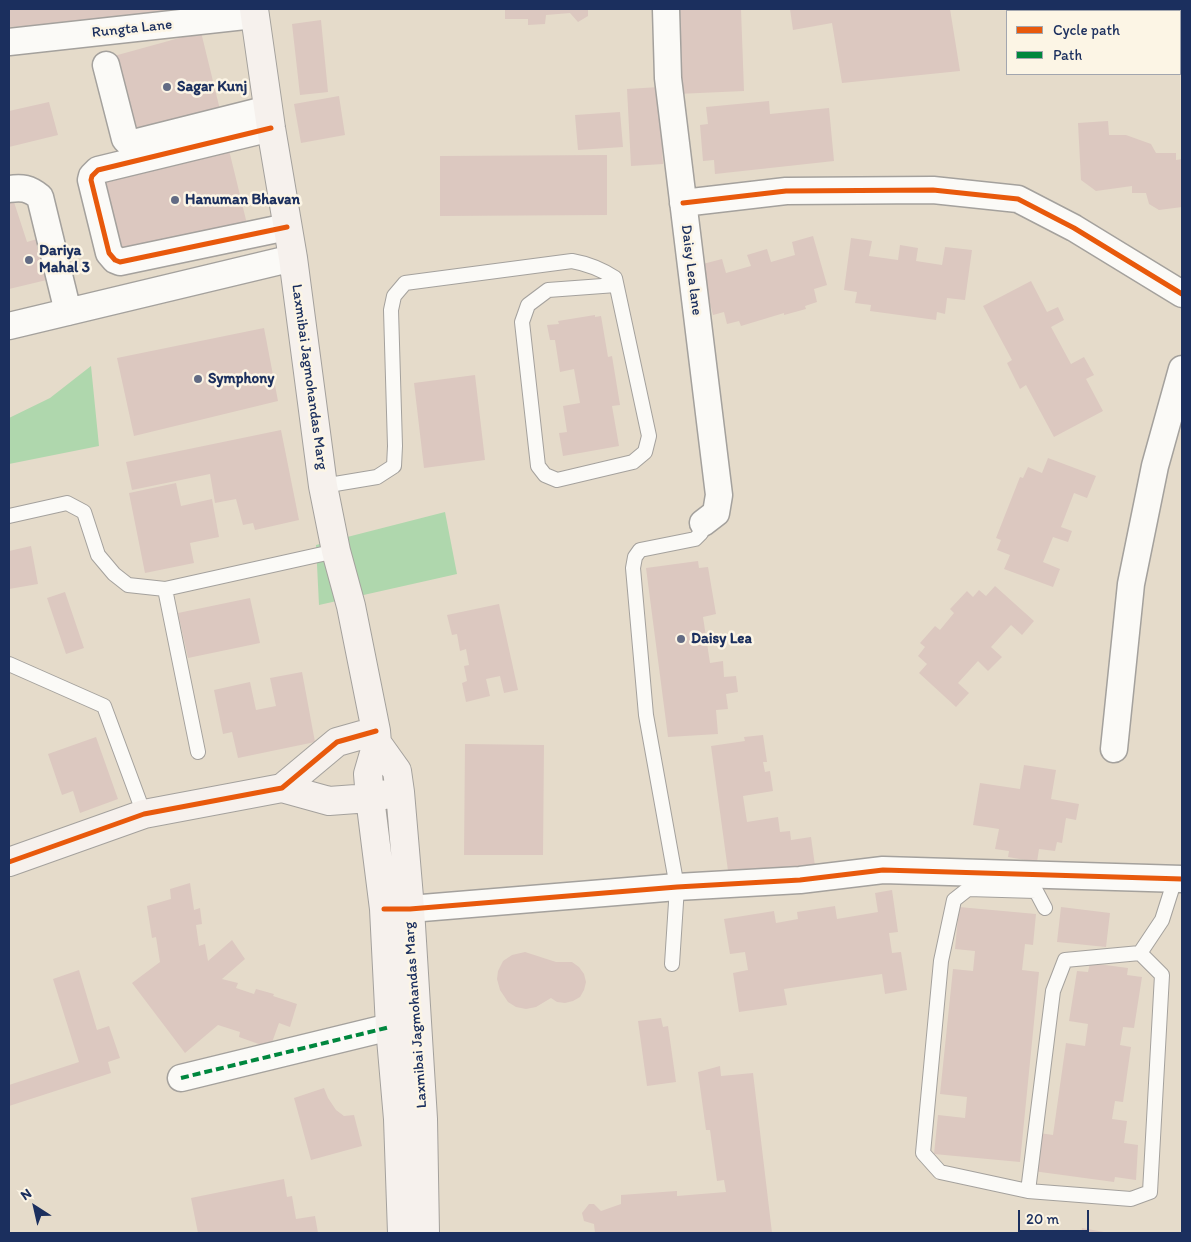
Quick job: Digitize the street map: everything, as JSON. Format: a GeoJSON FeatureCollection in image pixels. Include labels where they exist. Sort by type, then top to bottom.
{"type":"FeatureCollection","features":[{"type":"Feature","properties":{"kind":"main road","name":"Laxmibai Jagmohandas Marg"},"geometry":{"type":"LineString","coordinates":[[254,12],[269,119],[293,258],[323,486],[336,551],[351,606],[376,737],[397,771],[400,792],[397,909],[390,1027],[411,1119],[402,1233]]}},
{"type":"Feature","properties":{"kind":"main road","name":"Laxmibai Jagmohandas Marg"},"geometry":{"type":"LineString","coordinates":[[376,737],[368,774],[370,798],[397,909],[411,1119],[425,1233]]}},
{"type":"Feature","properties":{"kind":"main road"},"geometry":{"type":"LineString","coordinates":[[282,788],[337,742],[376,737]]}},
{"type":"Feature","properties":{"kind":"main road"},"geometry":{"type":"LineString","coordinates":[[9,862],[144,814],[282,788],[330,801],[370,798],[400,792]]}},
{"type":"Feature","properties":{"kind":"street","name":"Daisy Lea lane"},"geometry":{"type":"LineString","coordinates":[[666,9],[668,78],[719,495],[716,513],[703,523]]}},
{"type":"Feature","properties":{"kind":"street","name":"Rungta Lane"},"geometry":{"type":"LineString","coordinates":[[9,42],[254,12]]}},
{"type":"Feature","properties":{"kind":"street"},"geometry":{"type":"LineString","coordinates":[[106,65],[125,138],[128,142],[133,143],[269,119]]}},
{"type":"Feature","properties":{"kind":"street"},"geometry":{"type":"LineString","coordinates":[[269,119],[98,170],[91,180],[109,253],[115,260],[120,262],[287,227]]}},
{"type":"Feature","properties":{"kind":"street"},"geometry":{"type":"LineString","coordinates":[[9,189],[20,187],[40,196],[68,312]]}},
{"type":"Feature","properties":{"kind":"street"},"geometry":{"type":"LineString","coordinates":[[683,203],[786,191],[933,190],[1018,199],[1074,228],[1182,294]]}},
{"type":"Feature","properties":{"kind":"street"},"geometry":{"type":"LineString","coordinates":[[9,326],[293,258]]}},
{"type":"Feature","properties":{"kind":"street"},"geometry":{"type":"LineString","coordinates":[[1114,749],[1131,584],[1155,466],[1182,369]]}},
{"type":"Feature","properties":{"kind":"street"},"geometry":{"type":"LineString","coordinates":[[397,909],[677,887],[800,880],[883,870],[1179,879]]}},
{"type":"Feature","properties":{"kind":"street"},"geometry":{"type":"LineString","coordinates":[[181,1078],[390,1027]]}},
{"type":"Feature","properties":{"kind":"lane"},"geometry":{"type":"LineString","coordinates":[[9,29],[104,22],[165,21],[187,9]]}},
{"type":"Feature","properties":{"kind":"lane"},"geometry":{"type":"LineString","coordinates":[[323,486],[377,477],[394,466],[396,446],[391,310],[394,296],[405,283],[572,261],[588,264],[614,278],[616,285],[650,436],[646,452],[632,462],[557,480],[545,475],[538,466],[522,322],[528,304],[548,290],[616,285]]}},
{"type":"Feature","properties":{"kind":"lane"},"geometry":{"type":"LineString","coordinates":[[9,516],[67,504],[73,506],[84,512],[98,555],[114,574],[128,585],[165,589],[336,551]]}},
{"type":"Feature","properties":{"kind":"lane"},"geometry":{"type":"LineString","coordinates":[[672,964],[677,887],[646,715],[634,568],[635,557],[640,550],[695,539],[701,533],[703,523]]}},
{"type":"Feature","properties":{"kind":"lane"},"geometry":{"type":"LineString","coordinates":[[165,589],[198,752]]}},
{"type":"Feature","properties":{"kind":"lane"},"geometry":{"type":"LineString","coordinates":[[9,664],[104,706],[144,814]]}},
{"type":"Feature","properties":{"kind":"lane"},"geometry":{"type":"LineString","coordinates":[[1140,953],[1162,920],[1179,879]]}},
{"type":"Feature","properties":{"kind":"lane"},"geometry":{"type":"LineString","coordinates":[[1046,908],[1036,891],[968,889],[954,900],[941,961],[923,1153],[940,1172],[1028,1191],[1131,1199],[1150,1192],[1162,975],[1140,953]]}},
{"type":"Feature","properties":{"kind":"lane"},"geometry":{"type":"LineString","coordinates":[[1028,1191],[1054,991],[1065,960],[1140,953]]}},
{"type":"Feature","properties":{"kind":"green space"},"geometry":{"type":"Polygon","coordinates":[[[91,366],[99,446],[9,464],[9,418],[50,398],[91,366]]]}},
{"type":"Feature","properties":{"kind":"green space"},"geometry":{"type":"Polygon","coordinates":[[[445,512],[457,574],[319,605],[316,545],[445,512]]]}},
{"type":"Feature","properties":{"kind":"building"},"geometry":{"type":"Polygon","coordinates":[[[9,9],[177,9],[164,18],[9,27],[9,9]]]}},
{"type":"Feature","properties":{"kind":"building"},"geometry":{"type":"Polygon","coordinates":[[[505,9],[588,9],[588,16],[578,22],[570,13],[546,15],[545,24],[528,25],[528,19],[505,19],[505,9]]]}},
{"type":"Feature","properties":{"kind":"building"},"geometry":{"type":"Polygon","coordinates":[[[674,9],[741,9],[744,91],[677,94],[674,9]]]}},
{"type":"Feature","properties":{"kind":"building"},"geometry":{"type":"Polygon","coordinates":[[[790,9],[950,9],[960,71],[842,83],[832,23],[793,30],[790,9]]]}},
{"type":"Feature","properties":{"kind":"building"},"geometry":{"type":"Polygon","coordinates":[[[1127,9],[1172,10],[1128,10],[1127,9]]]}},
{"type":"Feature","properties":{"kind":"building"},"geometry":{"type":"Polygon","coordinates":[[[321,20],[328,92],[300,95],[292,24],[321,20]]]}},
{"type":"Feature","properties":{"kind":"building","name":"Sagar Kunj"},"geometry":{"type":"Polygon","coordinates":[[[201,32],[222,118],[133,141],[114,56],[201,32]]]}},
{"type":"Feature","properties":{"kind":"building"},"geometry":{"type":"Polygon","coordinates":[[[659,87],[663,164],[631,166],[627,89],[659,87]]]}},
{"type":"Feature","properties":{"kind":"building"},"geometry":{"type":"Polygon","coordinates":[[[339,96],[345,135],[301,143],[294,104],[339,96]]]}},
{"type":"Feature","properties":{"kind":"building"},"geometry":{"type":"Polygon","coordinates":[[[769,101],[770,114],[829,108],[834,161],[715,174],[714,160],[703,161],[700,125],[708,124],[706,107],[769,101]]]}},
{"type":"Feature","properties":{"kind":"building"},"geometry":{"type":"Polygon","coordinates":[[[49,102],[58,135],[9,147],[9,111],[49,102]]]}},
{"type":"Feature","properties":{"kind":"building"},"geometry":{"type":"Polygon","coordinates":[[[620,112],[623,147],[578,150],[575,115],[620,112]]]}},
{"type":"Feature","properties":{"kind":"building"},"geometry":{"type":"Polygon","coordinates":[[[1108,121],[1109,135],[1126,135],[1151,144],[1156,153],[1176,153],[1176,160],[1182,159],[1182,207],[1159,210],[1149,204],[1146,193],[1132,193],[1132,186],[1096,191],[1081,180],[1078,123],[1108,121]]]}},
{"type":"Feature","properties":{"kind":"building","name":"Hanuman Bhavan"},"geometry":{"type":"Polygon","coordinates":[[[228,146],[247,224],[122,254],[104,176],[228,146]]]}},
{"type":"Feature","properties":{"kind":"building"},"geometry":{"type":"Polygon","coordinates":[[[607,155],[607,215],[440,216],[440,156],[607,155]]]}},
{"type":"Feature","properties":{"kind":"building","name":"Dariya Mahal 3"},"geometry":{"type":"Polygon","coordinates":[[[14,202],[27,242],[44,237],[55,278],[9,289],[9,203],[14,202]]]}},
{"type":"Feature","properties":{"kind":"building"},"geometry":{"type":"Polygon","coordinates":[[[813,236],[827,285],[814,289],[817,302],[805,306],[806,309],[784,315],[784,313],[741,326],[739,321],[727,324],[724,312],[713,315],[699,265],[722,259],[726,273],[751,266],[747,255],[767,249],[771,262],[795,255],[792,242],[813,236]]]}},
{"type":"Feature","properties":{"kind":"building"},"geometry":{"type":"Polygon","coordinates":[[[851,238],[872,241],[869,256],[898,260],[900,245],[918,248],[916,261],[942,265],[945,247],[972,250],[965,300],[947,298],[945,314],[937,312],[936,320],[870,311],[871,305],[855,303],[857,292],[844,290],[851,238]]]}},
{"type":"Feature","properties":{"kind":"building"},"geometry":{"type":"Polygon","coordinates":[[[1031,281],[1047,312],[1058,307],[1064,320],[1051,327],[1071,364],[1084,357],[1094,375],[1086,379],[1103,411],[1054,437],[1026,385],[1020,389],[1007,363],[1012,360],[983,306],[1031,281]]]}},
{"type":"Feature","properties":{"kind":"building"},"geometry":{"type":"Polygon","coordinates":[[[595,315],[595,317],[601,316],[608,357],[612,356],[620,405],[612,406],[619,446],[563,456],[559,433],[567,432],[563,406],[580,403],[574,369],[560,372],[555,340],[550,340],[547,325],[559,324],[558,321],[595,315]]]}},
{"type":"Feature","properties":{"kind":"building","name":"Symphony"},"geometry":{"type":"Polygon","coordinates":[[[264,328],[278,401],[134,436],[117,358],[264,328]]]}},
{"type":"Feature","properties":{"kind":"building"},"geometry":{"type":"Polygon","coordinates":[[[475,375],[485,460],[424,468],[414,383],[475,375]]]}},
{"type":"Feature","properties":{"kind":"building"},"geometry":{"type":"Polygon","coordinates":[[[281,430],[299,520],[255,530],[253,523],[243,525],[236,499],[215,503],[210,474],[132,490],[126,462],[281,430]]]}},
{"type":"Feature","properties":{"kind":"building"},"geometry":{"type":"Polygon","coordinates":[[[1048,458],[1096,476],[1087,498],[1074,493],[1061,527],[1072,531],[1068,542],[1053,537],[1043,562],[1060,569],[1053,587],[1004,569],[1010,555],[997,550],[1001,540],[996,538],[1020,477],[1023,478],[1028,467],[1042,473],[1048,458]]]}},
{"type":"Feature","properties":{"kind":"building"},"geometry":{"type":"Polygon","coordinates":[[[176,483],[181,506],[212,499],[219,537],[190,543],[194,563],[145,573],[129,493],[176,483]]]}},
{"type":"Feature","properties":{"kind":"building"},"geometry":{"type":"Polygon","coordinates":[[[31,546],[38,584],[9,589],[9,551],[31,546]]]}},
{"type":"Feature","properties":{"kind":"building","name":"Daisy Lea"},"geometry":{"type":"Polygon","coordinates":[[[698,561],[699,568],[708,567],[716,614],[703,617],[710,663],[723,661],[724,677],[736,676],[738,692],[726,694],[728,709],[716,710],[718,734],[668,737],[646,568],[698,561]]]}},
{"type":"Feature","properties":{"kind":"building"},"geometry":{"type":"Polygon","coordinates":[[[995,586],[1034,621],[1022,635],[1011,625],[991,647],[1002,657],[988,671],[978,661],[958,683],[969,693],[956,707],[919,673],[927,664],[918,656],[925,647],[920,643],[935,626],[940,630],[954,613],[950,609],[967,591],[973,597],[979,590],[986,596],[995,586]]]}},
{"type":"Feature","properties":{"kind":"building"},"geometry":{"type":"Polygon","coordinates":[[[65,592],[84,648],[66,654],[47,598],[65,592]]]}},
{"type":"Feature","properties":{"kind":"building"},"geometry":{"type":"Polygon","coordinates":[[[250,598],[260,643],[188,658],[178,613],[250,598]]]}},
{"type":"Feature","properties":{"kind":"building"},"geometry":{"type":"Polygon","coordinates":[[[499,604],[518,690],[504,693],[500,676],[486,679],[490,696],[466,702],[462,683],[467,681],[464,666],[469,665],[466,649],[460,651],[457,634],[452,635],[447,615],[499,604]]]}},
{"type":"Feature","properties":{"kind":"building"},"geometry":{"type":"Polygon","coordinates":[[[302,672],[315,742],[238,758],[232,732],[223,734],[214,690],[250,682],[256,710],[276,706],[270,678],[302,672]]]}},
{"type":"Feature","properties":{"kind":"building"},"geometry":{"type":"Polygon","coordinates":[[[763,735],[767,762],[763,762],[765,772],[770,771],[773,791],[743,796],[747,822],[778,817],[780,832],[790,831],[791,840],[811,837],[815,866],[729,878],[711,746],[745,741],[744,737],[763,735]]]}},
{"type":"Feature","properties":{"kind":"building"},"geometry":{"type":"Polygon","coordinates":[[[96,737],[118,799],[80,813],[73,791],[62,795],[48,754],[96,737]]]}},
{"type":"Feature","properties":{"kind":"building"},"geometry":{"type":"Polygon","coordinates":[[[465,744],[544,745],[543,855],[464,855],[465,744]]]}},
{"type":"Feature","properties":{"kind":"building"},"geometry":{"type":"Polygon","coordinates":[[[1024,765],[1056,770],[1051,799],[1079,804],[1076,820],[1066,818],[1062,843],[1057,842],[1055,851],[1039,849],[1037,862],[1008,857],[1009,851],[995,849],[999,829],[973,825],[980,783],[1020,789],[1024,765]]]}},
{"type":"Feature","properties":{"kind":"building"},"geometry":{"type":"Polygon","coordinates":[[[190,883],[194,910],[200,908],[202,924],[196,925],[199,946],[205,944],[208,961],[232,940],[245,959],[222,979],[238,983],[236,988],[254,994],[256,989],[297,1004],[290,1027],[279,1023],[270,1048],[239,1037],[240,1032],[218,1025],[185,1053],[132,983],[160,962],[156,937],[152,938],[147,906],[171,899],[170,889],[190,883]]]}},
{"type":"Feature","properties":{"kind":"building"},"geometry":{"type":"Polygon","coordinates":[[[892,890],[898,932],[889,933],[892,953],[901,952],[907,990],[885,994],[882,974],[784,989],[787,1005],[739,1012],[733,973],[748,970],[745,952],[730,954],[724,919],[774,911],[776,923],[798,919],[797,912],[835,906],[837,919],[878,912],[875,893],[892,890]]]}},
{"type":"Feature","properties":{"kind":"building"},"geometry":{"type":"Polygon","coordinates":[[[959,907],[1036,914],[1033,945],[1025,944],[1022,970],[1039,972],[1020,1162],[934,1154],[938,1115],[965,1118],[967,1097],[940,1094],[953,969],[973,971],[975,951],[955,949],[959,907]]]}},
{"type":"Feature","properties":{"kind":"building"},"geometry":{"type":"Polygon","coordinates":[[[1061,907],[1110,913],[1106,947],[1057,942],[1061,907]]]}},
{"type":"Feature","properties":{"kind":"building"},"geometry":{"type":"Polygon","coordinates":[[[525,952],[556,962],[572,962],[579,967],[584,974],[586,982],[580,997],[565,1003],[557,1002],[551,998],[536,1007],[526,1009],[516,1007],[508,1002],[500,990],[497,979],[498,971],[503,961],[512,955],[525,952]]]}},
{"type":"Feature","properties":{"kind":"building"},"geometry":{"type":"Polygon","coordinates":[[[1090,963],[1128,968],[1127,975],[1142,977],[1134,1028],[1123,1027],[1120,1045],[1131,1047],[1123,1102],[1115,1101],[1112,1119],[1127,1121],[1124,1143],[1138,1145],[1136,1180],[1115,1177],[1114,1182],[1033,1171],[1039,1133],[1053,1135],[1066,1043],[1085,1046],[1088,1024],[1069,1021],[1077,971],[1088,972],[1090,963]]]}},
{"type":"Feature","properties":{"kind":"building"},"geometry":{"type":"Polygon","coordinates":[[[79,970],[97,1030],[109,1026],[120,1058],[108,1062],[111,1073],[9,1106],[9,1085],[79,1062],[53,979],[79,970]]]}},
{"type":"Feature","properties":{"kind":"building"},"geometry":{"type":"Polygon","coordinates":[[[661,1018],[663,1027],[668,1026],[676,1082],[647,1086],[638,1021],[661,1018]]]}},
{"type":"Feature","properties":{"kind":"building"},"geometry":{"type":"Polygon","coordinates":[[[720,1066],[721,1076],[753,1073],[772,1233],[595,1233],[594,1224],[584,1221],[582,1213],[589,1204],[594,1204],[601,1211],[621,1204],[621,1195],[677,1191],[677,1196],[726,1192],[724,1180],[717,1181],[710,1130],[706,1130],[698,1072],[720,1066]]]}},
{"type":"Feature","properties":{"kind":"building"},"geometry":{"type":"Polygon","coordinates":[[[324,1088],[336,1110],[344,1116],[354,1115],[362,1146],[311,1160],[294,1098],[324,1088]]]}},
{"type":"Feature","properties":{"kind":"building"},"geometry":{"type":"Polygon","coordinates":[[[284,1179],[287,1197],[292,1196],[296,1219],[315,1216],[318,1233],[198,1233],[191,1198],[284,1179]]]}},
{"type":"Feature","properties":{"kind":"building"},"geometry":{"type":"Polygon","coordinates":[[[1082,1228],[1104,1232],[1104,1233],[1081,1233],[1082,1228]]]}},
{"type":"Feature","properties":{"kind":"marked path"},"geometry":{"type":"LineString","coordinates":[[181,1078],[390,1027]]}},
{"type":"Feature","properties":{"kind":"cycle path"},"geometry":{"type":"LineString","coordinates":[[271,128],[98,170],[91,180],[109,253],[115,260],[120,262],[287,227]]}},
{"type":"Feature","properties":{"kind":"cycle path"},"geometry":{"type":"LineString","coordinates":[[683,203],[786,191],[933,190],[1018,199],[1074,228],[1182,294]]}},
{"type":"Feature","properties":{"kind":"cycle path"},"geometry":{"type":"LineString","coordinates":[[9,862],[144,814],[282,788],[337,742],[376,731]]}},
{"type":"Feature","properties":{"kind":"cycle path"},"geometry":{"type":"LineString","coordinates":[[384,909],[410,909],[677,887],[800,880],[883,870],[1182,879]]}},
{"type":"Feature","properties":{"kind":"place","name":"Sagar Kunj"},"geometry":{"type":"Point","coordinates":[167,87]}},
{"type":"Feature","properties":{"kind":"place","name":"Hanuman Bhavan"},"geometry":{"type":"Point","coordinates":[175,200]}},
{"type":"Feature","properties":{"kind":"place","name":"Dariya Mahal 3"},"geometry":{"type":"Point","coordinates":[29,260]}},
{"type":"Feature","properties":{"kind":"place","name":"Symphony"},"geometry":{"type":"Point","coordinates":[198,379]}},
{"type":"Feature","properties":{"kind":"place","name":"Daisy Lea"},"geometry":{"type":"Point","coordinates":[681,639]}}]}
